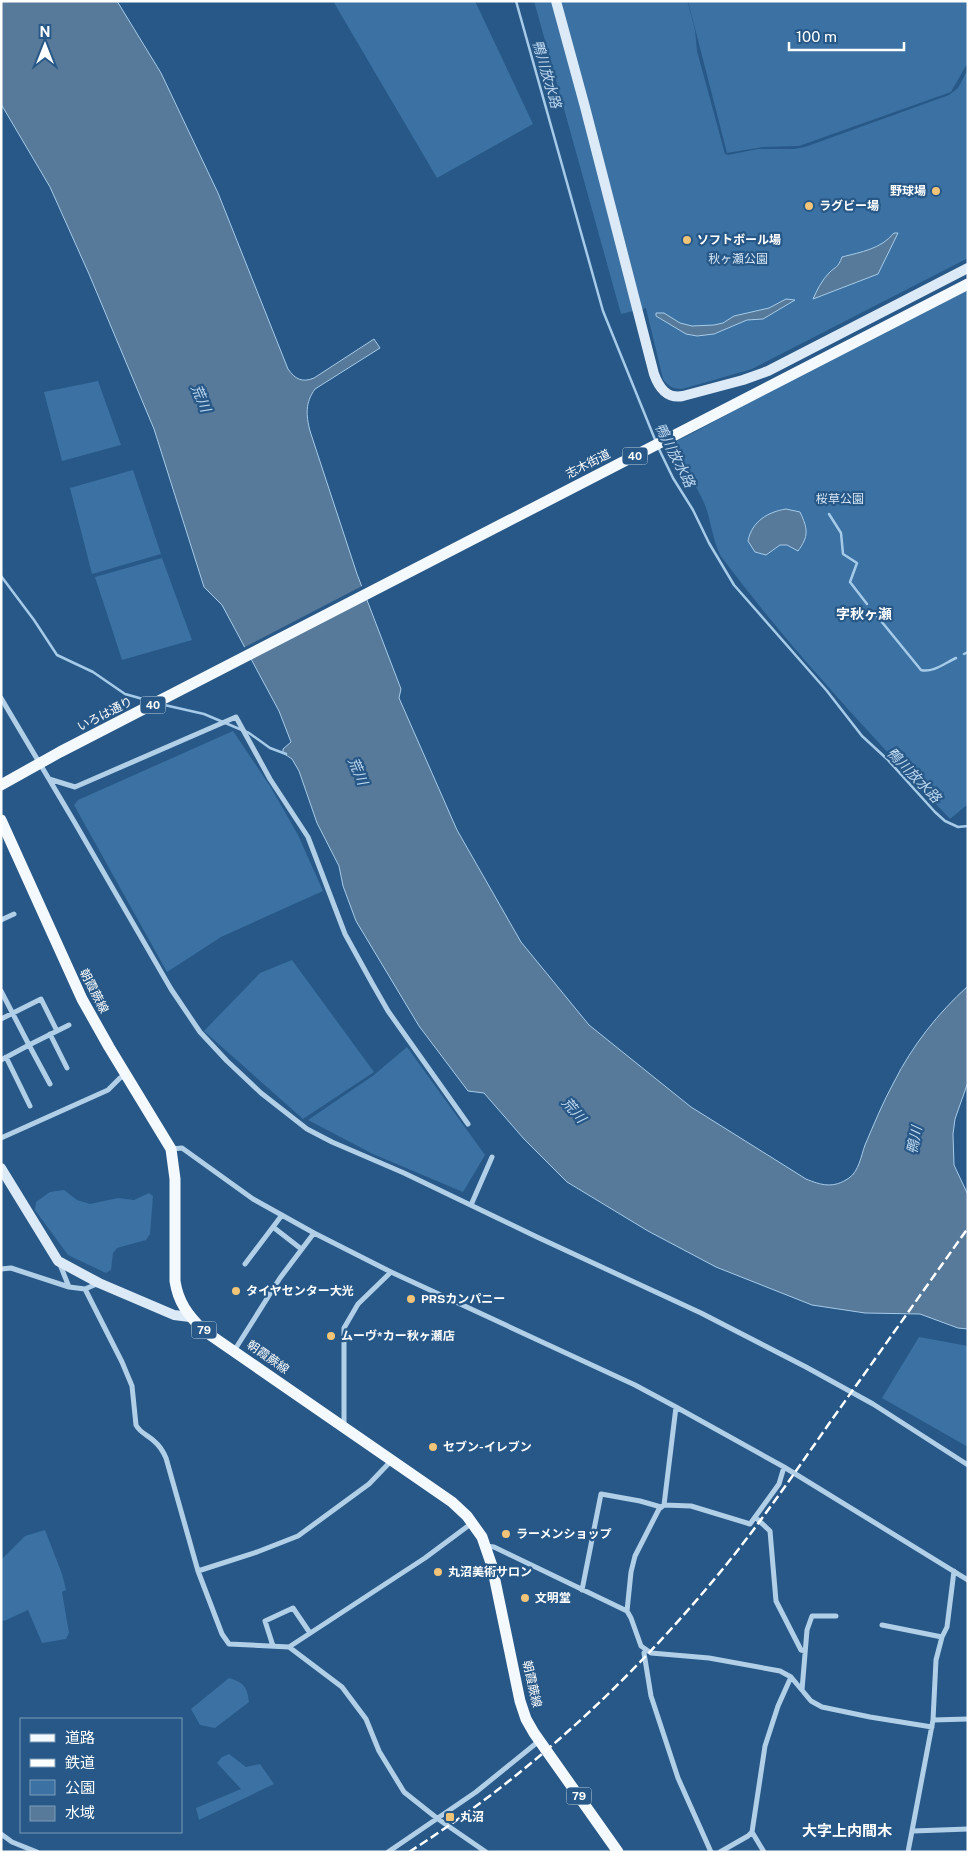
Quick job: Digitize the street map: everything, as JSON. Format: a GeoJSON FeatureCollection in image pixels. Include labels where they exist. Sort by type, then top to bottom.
{"type":"FeatureCollection","features":[{"type":"Feature","properties":{"kind":"main road","name":"志木街道"},"geometry":{"type":"LineString","coordinates":[[302,628],[968,284]]}},
{"type":"Feature","properties":{"kind":"main road","name":"いろは通り"},"geometry":{"type":"LineString","coordinates":[[3,784],[60,752],[302,628]]}},
{"type":"Feature","properties":{"kind":"main road","name":"朝霞蕨線"},"geometry":{"type":"LineString","coordinates":[[1,820],[73,981],[100,1033],[171,1149],[175,1170],[175,1281],[180,1300],[190,1317],[203,1330],[452,1502],[472,1523],[486,1546],[492,1566],[520,1701],[526,1719],[539,1741],[618,1852]]}},
{"type":"Feature","properties":{"kind":"street"},"geometry":{"type":"LineString","coordinates":[[556,1],[654,374],[659,386],[667,394],[674,397],[683,396],[744,380],[768,371],[968,268]]}},
{"type":"Feature","properties":{"kind":"street"},"geometry":{"type":"LineString","coordinates":[[1,698],[171,989],[200,1032],[261,1094],[307,1129],[320,1136],[404,1173],[701,1313],[806,1367],[909,1426],[968,1464]]}},
{"type":"Feature","properties":{"kind":"street"},"geometry":{"type":"LineString","coordinates":[[49,779],[75,787],[236,717],[270,779],[308,837],[345,934],[372,983],[407,1039],[468,1124]]}},
{"type":"Feature","properties":{"kind":"street"},"geometry":{"type":"LineString","coordinates":[[1,920],[14,914]]}},
{"type":"Feature","properties":{"kind":"street"},"geometry":{"type":"LineString","coordinates":[[1,991],[50,1084]]}},
{"type":"Feature","properties":{"kind":"street"},"geometry":{"type":"LineString","coordinates":[[1,1019],[41,999],[57,1031]]}},
{"type":"Feature","properties":{"kind":"street"},"geometry":{"type":"LineString","coordinates":[[30,1106],[4,1059],[68,1025]]}},
{"type":"Feature","properties":{"kind":"street"},"geometry":{"type":"LineString","coordinates":[[50,1034],[67,1068]]}},
{"type":"Feature","properties":{"kind":"street"},"geometry":{"type":"LineString","coordinates":[[1,1138],[108,1090],[126,1074]]}},
{"type":"Feature","properties":{"kind":"street"},"geometry":{"type":"LineString","coordinates":[[171,1149],[182,1148],[254,1199],[314,1233],[391,1272],[570,1354],[676,1407],[784,1467],[968,1580]]}},
{"type":"Feature","properties":{"kind":"street"},"geometry":{"type":"LineString","coordinates":[[472,1205],[492,1157]]}},
{"type":"Feature","properties":{"kind":"street"},"geometry":{"type":"LineString","coordinates":[[1,1168],[58,1261],[69,1287]]}},
{"type":"Feature","properties":{"kind":"street"},"geometry":{"type":"LineString","coordinates":[[245,1264],[282,1215]]}},
{"type":"Feature","properties":{"kind":"street"},"geometry":{"type":"LineString","coordinates":[[273,1227],[300,1248]]}},
{"type":"Feature","properties":{"kind":"street"},"geometry":{"type":"LineString","coordinates":[[234,1351],[300,1248],[314,1233]]}},
{"type":"Feature","properties":{"kind":"street"},"geometry":{"type":"LineString","coordinates":[[58,1261],[99,1283],[174,1315],[190,1317]]}},
{"type":"Feature","properties":{"kind":"street"},"geometry":{"type":"LineString","coordinates":[[1,1269],[11,1268],[69,1287],[85,1289],[99,1283]]}},
{"type":"Feature","properties":{"kind":"street"},"geometry":{"type":"LineString","coordinates":[[344,1426],[344,1328],[358,1304],[391,1272]]}},
{"type":"Feature","properties":{"kind":"street"},"geometry":{"type":"LineString","coordinates":[[85,1289],[132,1386],[136,1425],[139,1430],[158,1444],[166,1458],[198,1571],[222,1634],[229,1644],[289,1647],[342,1687],[366,1719],[379,1750],[404,1792],[438,1819],[486,1852]]}},
{"type":"Feature","properties":{"kind":"street"},"geometry":{"type":"LineString","coordinates":[[627,1612],[630,1572],[635,1556],[662,1506],[676,1407]]}},
{"type":"Feature","properties":{"kind":"street"},"geometry":{"type":"LineString","coordinates":[[198,1571],[257,1552],[298,1536],[368,1484],[392,1460]]}},
{"type":"Feature","properties":{"kind":"street"},"geometry":{"type":"LineString","coordinates":[[582,1590],[601,1494],[662,1506],[691,1506],[750,1524],[779,1484],[784,1467]]}},
{"type":"Feature","properties":{"kind":"street"},"geometry":{"type":"LineString","coordinates":[[755,1517],[770,1531],[776,1602],[801,1650],[805,1651]]}},
{"type":"Feature","properties":{"kind":"street"},"geometry":{"type":"LineString","coordinates":[[289,1647],[425,1558],[472,1523]]}},
{"type":"Feature","properties":{"kind":"street"},"geometry":{"type":"LineString","coordinates":[[486,1546],[494,1547],[627,1612],[641,1646],[651,1653],[709,1658],[780,1671],[791,1677],[811,1701],[822,1707],[932,1727]]}},
{"type":"Feature","properties":{"kind":"street"},"geometry":{"type":"LineString","coordinates":[[908,1852],[932,1727],[936,1660],[942,1636],[947,1627],[954,1571]]}},
{"type":"Feature","properties":{"kind":"street"},"geometry":{"type":"LineString","coordinates":[[273,1646],[264,1621],[292,1608],[310,1633]]}},
{"type":"Feature","properties":{"kind":"street"},"geometry":{"type":"LineString","coordinates":[[802,1690],[806,1630],[812,1616],[836,1616]]}},
{"type":"Feature","properties":{"kind":"street"},"geometry":{"type":"LineString","coordinates":[[882,1625],[942,1636]]}},
{"type":"Feature","properties":{"kind":"street"},"geometry":{"type":"LineString","coordinates":[[646,1650],[644,1653],[651,1696],[678,1778],[711,1852]]}},
{"type":"Feature","properties":{"kind":"street"},"geometry":{"type":"LineString","coordinates":[[720,1852],[752,1832],[765,1746],[778,1706],[791,1677]]}},
{"type":"Feature","properties":{"kind":"street"},"geometry":{"type":"LineString","coordinates":[[933,1720],[968,1719]]}},
{"type":"Feature","properties":{"kind":"street"},"geometry":{"type":"LineString","coordinates":[[388,1852],[476,1792],[539,1741]]}},
{"type":"Feature","properties":{"kind":"street"},"geometry":{"type":"LineString","coordinates":[[913,1831],[968,1829]]}},
{"type":"Feature","properties":{"kind":"street"},"geometry":{"type":"LineString","coordinates":[[752,1832],[764,1852]]}},
{"type":"Feature","properties":{"kind":"street"},"geometry":{"type":"LineString","coordinates":[[1,1834],[12,1842],[37,1852]]}},
{"type":"Feature","properties":{"kind":"green space"},"geometry":{"type":"Polygon","coordinates":[[[333,1],[475,1],[533,124],[437,178],[333,1]]]}},
{"type":"Feature","properties":{"kind":"green space","name":"秋ヶ瀬公園"},"geometry":{"type":"Polygon","coordinates":[[[534,1],[686,1],[695,30],[697,51],[725,154],[728,155],[758,149],[794,149],[805,147],[949,95],[958,88],[968,69],[968,258],[752,369],[682,389],[674,388],[663,379],[646,308],[621,314],[534,1]]]}},
{"type":"Feature","properties":{"kind":"green space"},"geometry":{"type":"Polygon","coordinates":[[[688,1],[968,1],[968,62],[951,92],[799,146],[763,147],[727,153],[688,1]]]}},
{"type":"Feature","properties":{"kind":"green space","name":"桜草公園"},"geometry":{"type":"Polygon","coordinates":[[[968,290],[968,804],[950,819],[804,660],[723,559],[717,548],[707,511],[697,489],[666,446],[968,290]]]}},
{"type":"Feature","properties":{"kind":"green space"},"geometry":{"type":"Polygon","coordinates":[[[98,381],[121,445],[62,461],[44,392],[98,381]]]}},
{"type":"Feature","properties":{"kind":"green space"},"geometry":{"type":"Polygon","coordinates":[[[133,470],[161,554],[92,574],[70,488],[133,470]]]}},
{"type":"Feature","properties":{"kind":"green space"},"geometry":{"type":"Polygon","coordinates":[[[162,558],[192,640],[122,660],[95,577],[162,558]]]}},
{"type":"Feature","properties":{"kind":"green space"},"geometry":{"type":"Polygon","coordinates":[[[233,731],[270,786],[298,835],[323,891],[221,937],[167,972],[74,805],[78,800],[233,731]]]}},
{"type":"Feature","properties":{"kind":"green space"},"geometry":{"type":"Polygon","coordinates":[[[292,960],[374,1072],[303,1119],[204,1031],[260,973],[292,960]]]}},
{"type":"Feature","properties":{"kind":"green space"},"geometry":{"type":"Polygon","coordinates":[[[407,1047],[485,1155],[463,1192],[373,1154],[308,1120],[374,1075],[407,1047]]]}},
{"type":"Feature","properties":{"kind":"green space"},"geometry":{"type":"Polygon","coordinates":[[[64,1190],[77,1200],[90,1204],[118,1198],[134,1200],[149,1193],[153,1196],[150,1234],[146,1240],[117,1248],[113,1253],[111,1270],[106,1273],[68,1255],[35,1210],[36,1202],[50,1192],[64,1190]]]}},
{"type":"Feature","properties":{"kind":"green space"},"geometry":{"type":"Polygon","coordinates":[[[919,1337],[968,1346],[968,1447],[882,1398],[919,1337]]]}},
{"type":"Feature","properties":{"kind":"green space"},"geometry":{"type":"Polygon","coordinates":[[[45,1530],[62,1574],[66,1590],[62,1592],[69,1633],[66,1639],[42,1643],[28,1610],[4,1621],[1,1620],[1,1560],[25,1536],[45,1530]]]}},
{"type":"Feature","properties":{"kind":"green space"},"geometry":{"type":"Polygon","coordinates":[[[229,1678],[244,1686],[249,1702],[215,1728],[200,1725],[191,1709],[229,1678]]]}},
{"type":"Feature","properties":{"kind":"green space"},"geometry":{"type":"Polygon","coordinates":[[[229,1754],[246,1767],[260,1764],[274,1784],[199,1820],[196,1808],[241,1789],[217,1763],[222,1757],[229,1754]]]}},
{"type":"Feature","properties":{"kind":"water"},"geometry":{"type":"Polygon","coordinates":[[[1,1],[117,1],[161,73],[218,193],[288,369],[293,375],[302,380],[314,378],[374,339],[380,348],[315,389],[309,399],[307,409],[310,431],[357,574],[401,689],[399,698],[457,830],[521,942],[589,1025],[691,1107],[806,1179],[832,1185],[849,1178],[855,1171],[882,1105],[901,1069],[917,1043],[936,1019],[968,986],[968,1082],[955,1119],[953,1134],[954,1165],[968,1195],[968,1329],[958,1328],[920,1314],[865,1313],[812,1305],[716,1267],[648,1231],[567,1182],[524,1139],[484,1093],[468,1091],[419,1026],[356,921],[343,886],[339,866],[317,823],[299,771],[292,759],[283,753],[283,749],[291,742],[279,711],[222,605],[204,587],[154,429],[89,274],[50,187],[1,104],[1,1]]]}},
{"type":"Feature","properties":{"kind":"water"},"geometry":{"type":"Polygon","coordinates":[[[894,233],[898,233],[878,274],[813,299],[824,279],[838,265],[842,257],[877,246],[894,233]]]}},
{"type":"Feature","properties":{"kind":"water"},"geometry":{"type":"Polygon","coordinates":[[[786,299],[795,300],[763,319],[747,320],[714,334],[697,336],[686,334],[656,316],[656,313],[664,313],[680,323],[692,326],[714,325],[723,323],[734,316],[769,308],[786,299]]]}},
{"type":"Feature","properties":{"kind":"water"},"geometry":{"type":"Polygon","coordinates":[[[786,509],[800,512],[805,523],[806,537],[798,551],[787,545],[780,545],[766,555],[755,552],[748,541],[753,528],[767,515],[786,509]]]}},
{"type":"Feature","properties":{"kind":"pier"},"geometry":{"type":"Polygon","coordinates":[[[364,585],[369,598],[249,660],[243,648],[364,585]]]}},
{"type":"Feature","properties":{"kind":"waterway","name":"鴨川放水路"},"geometry":{"type":"LineString","coordinates":[[516,1],[603,311],[656,442]]}},
{"type":"Feature","properties":{"kind":"waterway","name":"鴨川放水路"},"geometry":{"type":"LineString","coordinates":[[658,447],[673,478],[693,510],[709,543],[734,585],[827,691],[862,736],[887,759],[935,812],[945,821],[958,827],[968,826]]}},
{"type":"Feature","properties":{"kind":"waterway"},"geometry":{"type":"LineString","coordinates":[[829,514],[841,533],[843,554],[857,563],[850,582],[867,604]]}},
{"type":"Feature","properties":{"kind":"waterway"},"geometry":{"type":"LineString","coordinates":[[1,576],[57,655],[93,672],[125,694],[150,701]]}},
{"type":"Feature","properties":{"kind":"waterway"},"geometry":{"type":"LineString","coordinates":[[877,616],[921,670],[934,669],[956,658]]}},
{"type":"Feature","properties":{"kind":"waterway"},"geometry":{"type":"LineString","coordinates":[[964,654],[968,652]]}},
{"type":"Feature","properties":{"kind":"waterway"},"geometry":{"type":"LineString","coordinates":[[160,704],[204,714],[249,733],[270,748],[286,754]]}},
{"type":"Feature","properties":{"kind":"railway"},"geometry":{"type":"LineString","coordinates":[[409,1852],[496,1791],[579,1722],[618,1685],[691,1606],[726,1565],[767,1511],[968,1228]]}},
{"type":"Feature","properties":{"kind":"place","name":"野球場"},"geometry":{"type":"Point","coordinates":[936,191]}},
{"type":"Feature","properties":{"kind":"place","name":"ラグビー場"},"geometry":{"type":"Point","coordinates":[809,206]}},
{"type":"Feature","properties":{"kind":"place","name":"ソフトボール場"},"geometry":{"type":"Point","coordinates":[687,240]}},
{"type":"Feature","properties":{"kind":"place","name":"タイヤセンター大光"},"geometry":{"type":"Point","coordinates":[236,1291]}},
{"type":"Feature","properties":{"kind":"place","name":"PRSカンパニー"},"geometry":{"type":"Point","coordinates":[411,1299]}},
{"type":"Feature","properties":{"kind":"place","name":"ムーヴ*カー秋ヶ瀬店"},"geometry":{"type":"Point","coordinates":[331,1336]}},
{"type":"Feature","properties":{"kind":"place","name":"セブン-イレブン"},"geometry":{"type":"Point","coordinates":[433,1447]}},
{"type":"Feature","properties":{"kind":"place","name":"ラーメンショップ"},"geometry":{"type":"Point","coordinates":[506,1534]}},
{"type":"Feature","properties":{"kind":"place","name":"丸沼美術サロン"},"geometry":{"type":"Point","coordinates":[438,1572]}},
{"type":"Feature","properties":{"kind":"place","name":"文明堂"},"geometry":{"type":"Point","coordinates":[525,1598]}},
{"type":"Feature","properties":{"kind":"place","name":"丸沼"},"geometry":{"type":"Point","coordinates":[450,1817]}},
{"type":"Feature","properties":{"kind":"district","name":"字秋ヶ瀬"},"geometry":{"type":"Point","coordinates":[864,614]}},
{"type":"Feature","properties":{"kind":"district","name":"大字上内間木"},"geometry":{"type":"Point","coordinates":[847,1831]}},
{"type":"Feature","properties":{"kind":"water label","name":"荒川"},"geometry":{"type":"Point","coordinates":[201,398]}},
{"type":"Feature","properties":{"kind":"water label","name":"荒川"},"geometry":{"type":"Point","coordinates":[358,771]}},
{"type":"Feature","properties":{"kind":"water label","name":"荒川"},"geometry":{"type":"Point","coordinates":[574,1110]}},
{"type":"Feature","properties":{"kind":"water label","name":"鴨川"},"geometry":{"type":"Point","coordinates":[914,1140]}}]}
